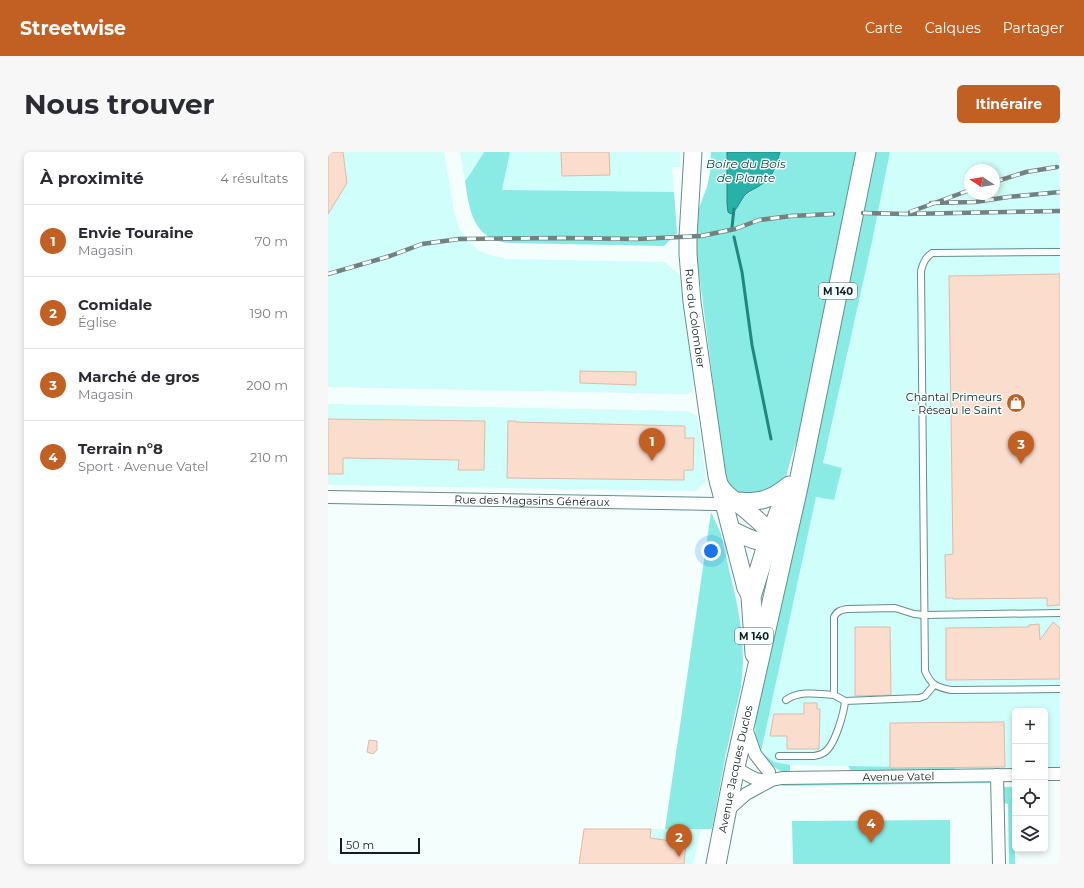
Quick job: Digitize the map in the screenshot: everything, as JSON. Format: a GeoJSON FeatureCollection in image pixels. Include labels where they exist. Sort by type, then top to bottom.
{"type":"FeatureCollection","features":[{"type":"Feature","properties":{"kind":"main road","name":"Rue du Colombier"},"geometry":{"type":"LineString","coordinates":[[693,152],[688,227],[689,274],[717,476],[719,484],[729,503],[732,530],[746,588],[751,597]]}},
{"type":"Feature","properties":{"kind":"main road","name":"M 140"},"geometry":{"type":"LineString","coordinates":[[756,675],[751,597],[777,541],[798,487],[866,152]]}},
{"type":"Feature","properties":{"kind":"main road","name":"M 140"},"geometry":{"type":"LineString","coordinates":[[756,675],[777,541],[789,485],[809,431]]}},
{"type":"Feature","properties":{"kind":"main road"},"geometry":{"type":"LineString","coordinates":[[729,503],[765,500],[781,492],[789,485]]}},
{"type":"Feature","properties":{"kind":"main road"},"geometry":{"type":"LineString","coordinates":[[729,503],[759,522],[777,541]]}},
{"type":"Feature","properties":{"kind":"main road"},"geometry":{"type":"LineString","coordinates":[[732,530],[750,538],[777,541]]}},
{"type":"Feature","properties":{"kind":"main road","name":"Avenue Jacques Duclos"},"geometry":{"type":"LineString","coordinates":[[716,864],[756,675]]}},
{"type":"Feature","properties":{"kind":"street","name":"Rue des Magasins Généraux"},"geometry":{"type":"LineString","coordinates":[[328,497],[729,503]]}},
{"type":"Feature","properties":{"kind":"street"},"geometry":{"type":"LineString","coordinates":[[726,812],[746,794],[770,777],[755,754],[745,726]]}},
{"type":"Feature","properties":{"kind":"street","name":"Avenue Vatel"},"geometry":{"type":"LineString","coordinates":[[736,767],[758,768],[770,777],[782,778],[1012,775]]}},
{"type":"Feature","properties":{"kind":"street"},"geometry":{"type":"LineString","coordinates":[[1048,774],[1060,774]]}},
{"type":"Feature","properties":{"kind":"street"},"geometry":{"type":"LineString","coordinates":[[997,775],[999,864]]}},
{"type":"Feature","properties":{"kind":"lane"},"geometry":{"type":"LineString","coordinates":[[1060,252],[932,253],[923,263],[922,278],[925,671],[929,680],[934,685],[951,690],[1060,689]]}},
{"type":"Feature","properties":{"kind":"lane"},"geometry":{"type":"LineString","coordinates":[[834,695],[834,617],[840,610],[895,608],[914,614],[924,615],[1060,613]]}},
{"type":"Feature","properties":{"kind":"lane"},"geometry":{"type":"LineString","coordinates":[[786,700],[791,696],[803,693],[834,695],[845,701],[919,698],[925,696],[934,685]]}},
{"type":"Feature","properties":{"kind":"lane"},"geometry":{"type":"LineString","coordinates":[[779,756],[814,756],[825,752],[829,748],[842,718],[845,701]]}},
{"type":"Feature","properties":{"kind":"shaded area"},"geometry":{"type":"Polygon","coordinates":[[[328,152],[444,152],[454,211],[459,228],[469,242],[478,250],[489,255],[507,259],[665,262],[680,276],[694,385],[692,391],[688,394],[676,394],[328,387],[328,152]]]}},
{"type":"Feature","properties":{"kind":"shaded area"},"geometry":{"type":"Polygon","coordinates":[[[460,152],[484,152],[465,181],[460,152]]]}},
{"type":"Feature","properties":{"kind":"shaded area"},"geometry":{"type":"Polygon","coordinates":[[[484,152],[510,152],[502,190],[674,192],[677,233],[664,246],[509,243],[497,241],[480,229],[471,212],[468,202],[465,181],[484,152]]]}},
{"type":"Feature","properties":{"kind":"shaded area"},"geometry":{"type":"Polygon","coordinates":[[[510,152],[680,152],[680,167],[672,167],[674,192],[502,190],[510,152]]]}},
{"type":"Feature","properties":{"kind":"shaded area"},"geometry":{"type":"Polygon","coordinates":[[[711,152],[727,152],[727,203],[735,211],[741,200],[764,183],[775,170],[780,152],[857,152],[799,434],[786,477],[778,488],[743,496],[734,491],[729,484],[720,453],[716,405],[697,257],[697,224],[699,208],[707,187],[710,173],[711,152]]]}},
{"type":"Feature","properties":{"kind":"shaded area"},"geometry":{"type":"Polygon","coordinates":[[[872,152],[890,152],[872,242],[823,463],[842,468],[834,500],[816,497],[761,752],[774,762],[790,765],[790,773],[778,770],[768,762],[760,752],[755,736],[757,708],[872,152]]]}},
{"type":"Feature","properties":{"kind":"shaded area"},"geometry":{"type":"Polygon","coordinates":[[[890,152],[1060,152],[1060,768],[1048,768],[1048,708],[1012,708],[1012,769],[960,770],[953,768],[783,765],[774,762],[761,752],[816,497],[834,500],[842,468],[823,464],[872,242],[890,152]]]}},
{"type":"Feature","properties":{"kind":"shaded area"},"geometry":{"type":"Polygon","coordinates":[[[328,404],[686,411],[694,414],[698,419],[706,481],[696,491],[328,485],[328,404]]]}},
{"type":"Feature","properties":{"kind":"shaded area"},"geometry":{"type":"Polygon","coordinates":[[[711,512],[721,534],[737,604],[742,635],[743,663],[741,687],[726,753],[712,829],[665,829],[711,512]]]}},
{"type":"Feature","properties":{"kind":"shaded area"},"geometry":{"type":"Polygon","coordinates":[[[848,766],[953,768],[960,770],[851,771],[848,766]]]}},
{"type":"Feature","properties":{"kind":"shaded area"},"geometry":{"type":"Polygon","coordinates":[[[989,780],[990,783],[782,786],[781,783],[989,780]]]}},
{"type":"Feature","properties":{"kind":"shaded area"},"geometry":{"type":"Polygon","coordinates":[[[1004,787],[1012,787],[1012,852],[1015,852],[1015,864],[1009,864],[1008,804],[1004,803],[1004,787]]]}},
{"type":"Feature","properties":{"kind":"shaded area"},"geometry":{"type":"Polygon","coordinates":[[[950,820],[950,864],[793,864],[792,821],[950,820]]]}},
{"type":"Feature","properties":{"kind":"shaded area"},"geometry":{"type":"Polygon","coordinates":[[[584,829],[701,829],[693,864],[579,864],[584,829]]]}},
{"type":"Feature","properties":{"kind":"water","name":"Boire du Bois de Plante"},"geometry":{"type":"Polygon","coordinates":[[[727,152],[780,152],[774,170],[769,178],[746,194],[731,214],[728,212],[727,203],[727,152]]]}},
{"type":"Feature","properties":{"kind":"building"},"geometry":{"type":"Polygon","coordinates":[[[328,152],[343,152],[347,183],[328,214],[328,152]]]}},
{"type":"Feature","properties":{"kind":"building"},"geometry":{"type":"Polygon","coordinates":[[[561,152],[609,152],[610,175],[562,176],[561,152]]]}},
{"type":"Feature","properties":{"kind":"building"},"geometry":{"type":"Polygon","coordinates":[[[1060,274],[1060,605],[1047,606],[1047,598],[946,598],[945,555],[953,554],[949,276],[1060,274]]]}},
{"type":"Feature","properties":{"kind":"building"},"geometry":{"type":"Polygon","coordinates":[[[580,371],[636,372],[636,385],[580,383],[580,371]]]}},
{"type":"Feature","properties":{"kind":"building"},"geometry":{"type":"Polygon","coordinates":[[[328,419],[485,421],[484,470],[458,470],[459,460],[343,458],[343,474],[328,474],[328,419]]]}},
{"type":"Feature","properties":{"kind":"building"},"geometry":{"type":"Polygon","coordinates":[[[508,421],[685,426],[685,438],[694,438],[693,470],[684,470],[684,480],[507,478],[508,421]]]}},
{"type":"Feature","properties":{"kind":"building"},"geometry":{"type":"Polygon","coordinates":[[[1053,622],[1060,628],[1060,679],[946,680],[946,628],[1029,627],[1029,625],[1039,624],[1040,640],[1053,622]]]}},
{"type":"Feature","properties":{"kind":"building"},"geometry":{"type":"Polygon","coordinates":[[[855,627],[890,627],[891,695],[855,696],[855,627]]]}},
{"type":"Feature","properties":{"kind":"building"},"geometry":{"type":"Polygon","coordinates":[[[804,703],[817,703],[817,709],[820,709],[819,749],[787,749],[787,736],[770,736],[774,714],[804,714],[804,703]]]}},
{"type":"Feature","properties":{"kind":"building"},"geometry":{"type":"Polygon","coordinates":[[[1004,722],[1005,767],[890,768],[890,723],[1004,722]]]}},
{"type":"Feature","properties":{"kind":"building"},"geometry":{"type":"Polygon","coordinates":[[[369,740],[377,741],[377,750],[373,754],[367,752],[369,740]]]}},
{"type":"Feature","properties":{"kind":"building"},"geometry":{"type":"Polygon","coordinates":[[[584,829],[651,829],[650,838],[686,843],[684,864],[579,864],[584,829]]]}},
{"type":"Feature","properties":{"kind":"waterway","name":"Boire du Bois de Plante"},"geometry":{"type":"LineString","coordinates":[[732,227],[734,209]]}},
{"type":"Feature","properties":{"kind":"waterway","name":"Boire du Bois de Plante"},"geometry":{"type":"LineString","coordinates":[[734,237],[742,272],[752,345],[771,439]]}},
{"type":"Feature","properties":{"kind":"railway"},"geometry":{"type":"LineString","coordinates":[[1000,180],[1026,172],[1057,167]]}},
{"type":"Feature","properties":{"kind":"railway"},"geometry":{"type":"LineString","coordinates":[[910,212],[964,192]]}},
{"type":"Feature","properties":{"kind":"railway"},"geometry":{"type":"LineString","coordinates":[[931,203],[975,202],[1060,192]]}},
{"type":"Feature","properties":{"kind":"railway"},"geometry":{"type":"LineString","coordinates":[[863,213],[905,214],[1060,211]]}},
{"type":"Feature","properties":{"kind":"railway"},"geometry":{"type":"LineString","coordinates":[[328,274],[390,256],[422,244],[459,239],[637,239],[701,236],[735,229],[759,220],[791,216],[833,214]]}},
{"type":"Feature","properties":{"kind":"place","name":"Chantal Primeurs - Réseau le Saint"},"geometry":{"type":"Point","coordinates":[1016,403]}},
{"type":"Feature","properties":{"kind":"place","name":"Envie Touraine"},"geometry":{"type":"Point","coordinates":[652,461]}},
{"type":"Feature","properties":{"kind":"place","name":"Marché de gros"},"geometry":{"type":"Point","coordinates":[1021,464]}},
{"type":"Feature","properties":{"kind":"place","name":"Terrain n°8"},"geometry":{"type":"Point","coordinates":[871,843]}},
{"type":"Feature","properties":{"kind":"place","name":"Comidale"},"geometry":{"type":"Point","coordinates":[679,857]}}]}
